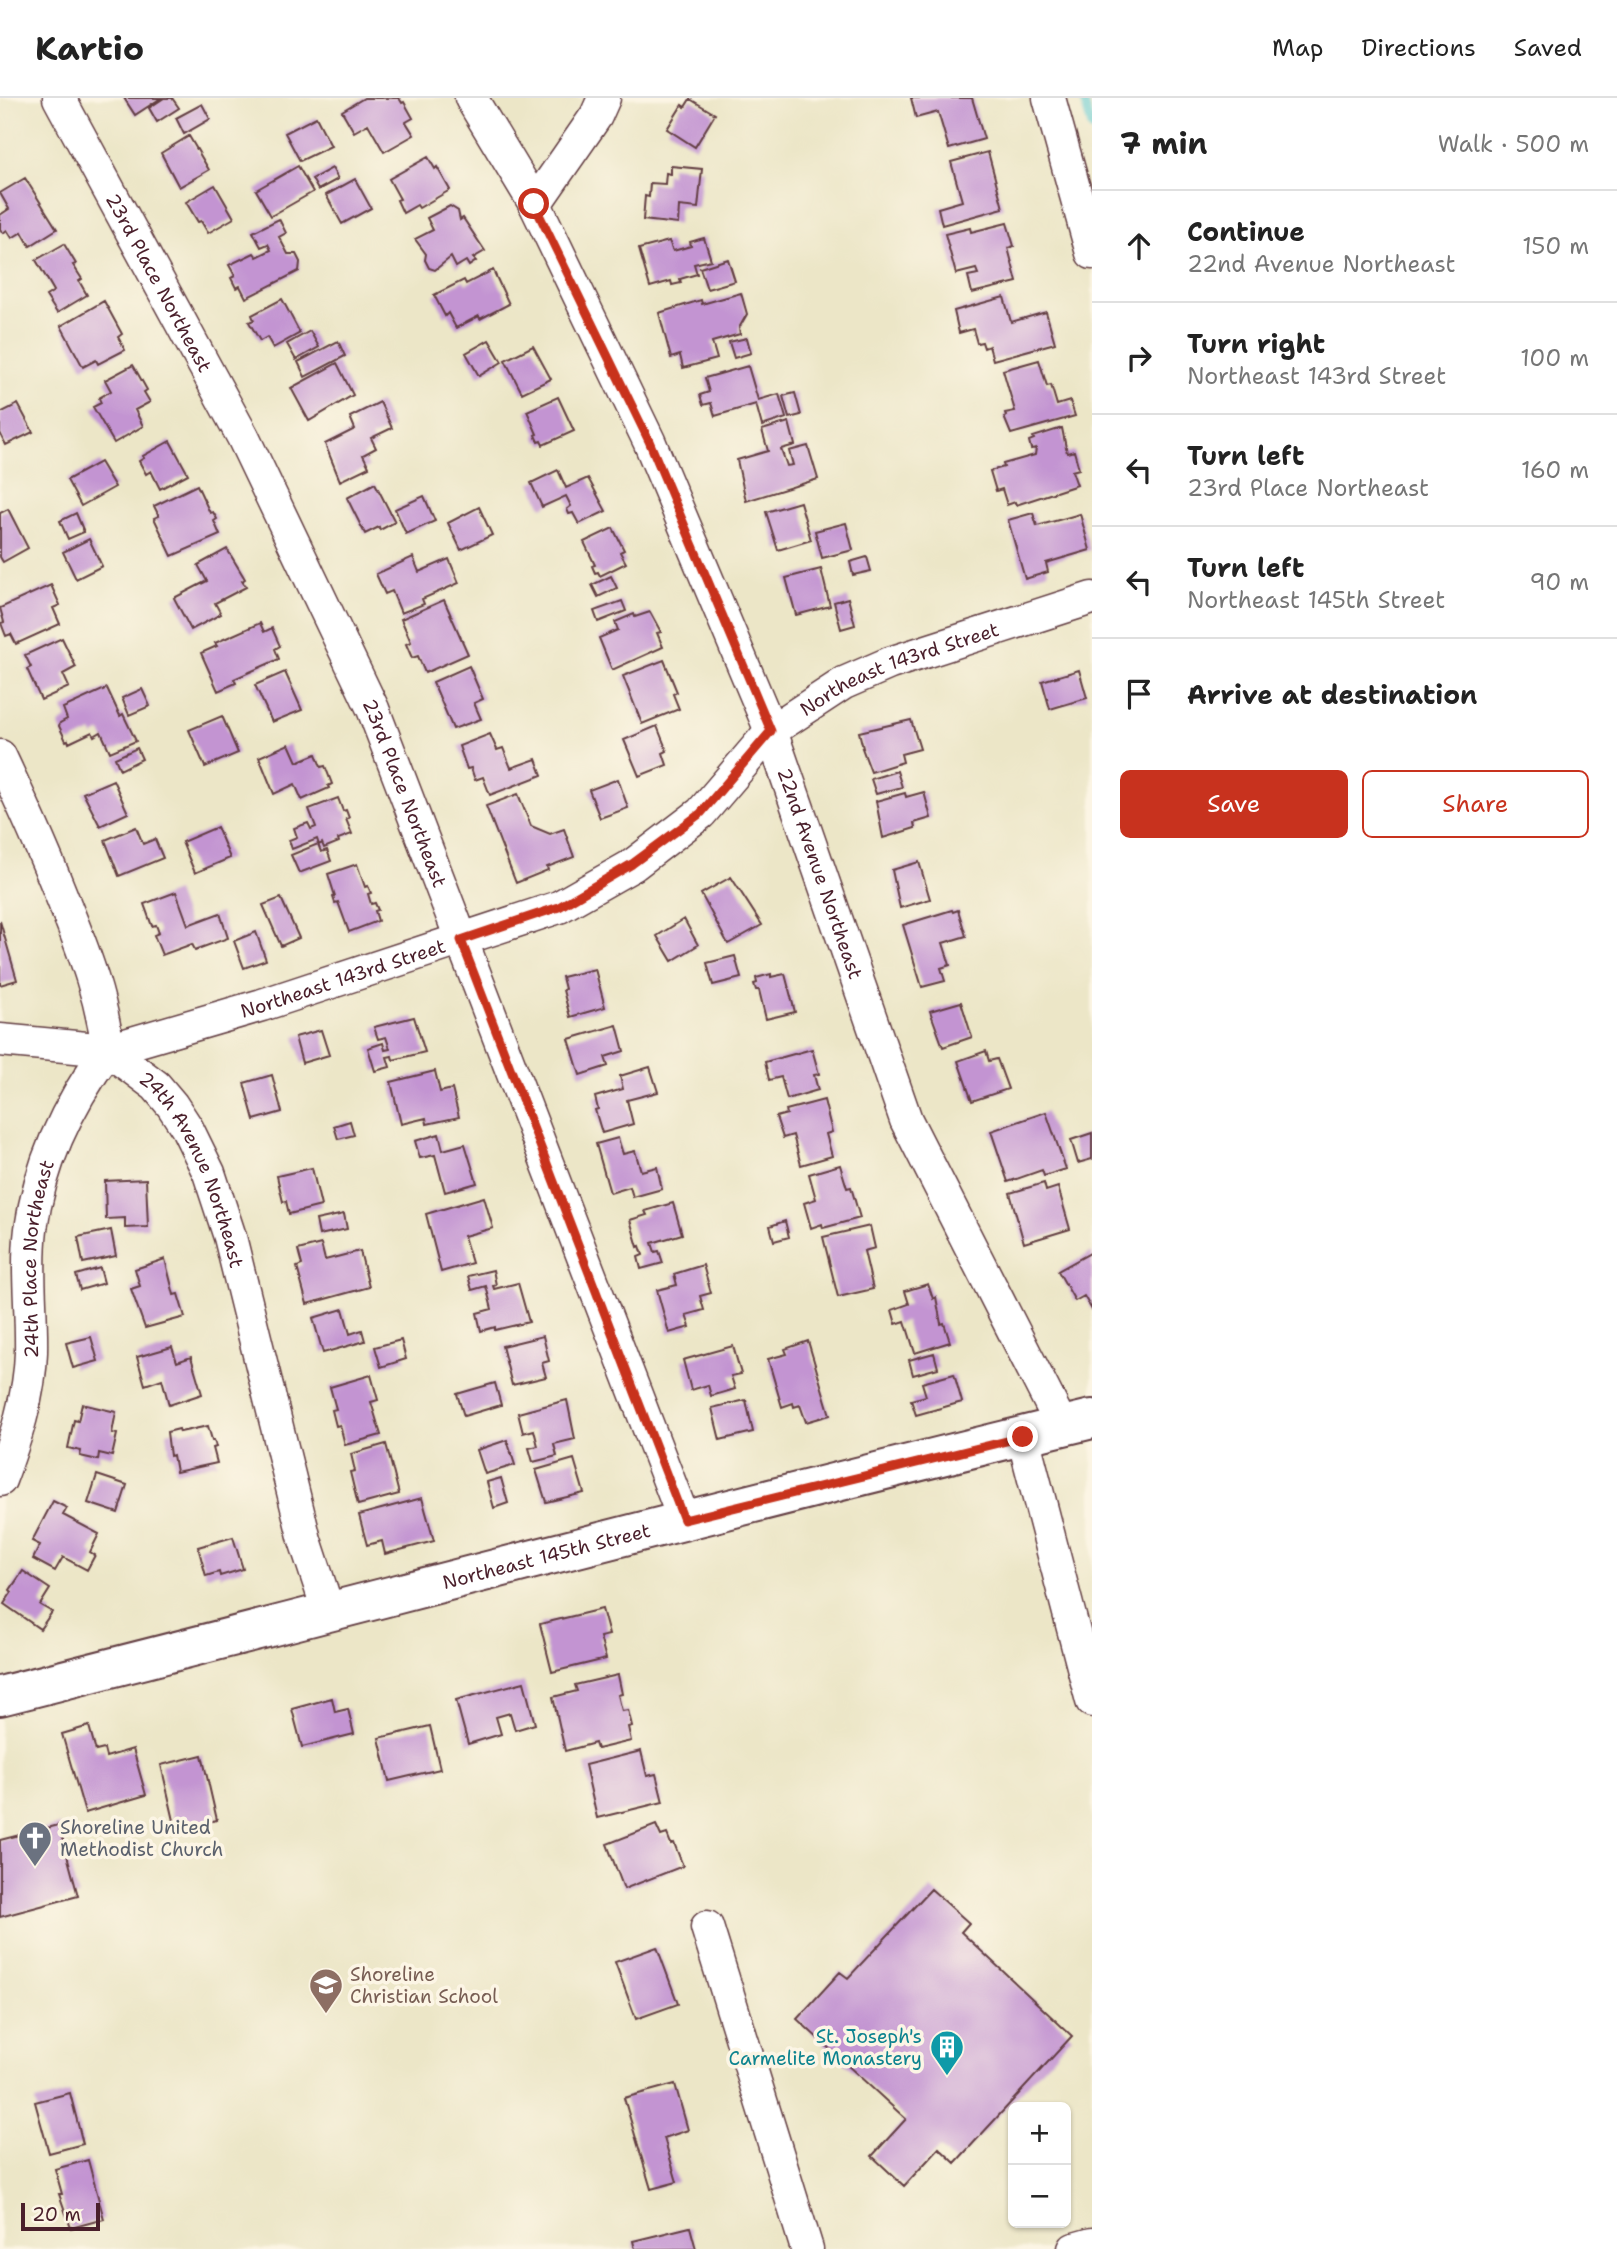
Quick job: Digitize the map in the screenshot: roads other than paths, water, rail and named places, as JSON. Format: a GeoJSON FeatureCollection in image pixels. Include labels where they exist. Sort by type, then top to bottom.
{"type":"FeatureCollection","features":[{"type":"Feature","properties":{"kind":"main road","name":"Northeast 145th Street"},"geometry":{"type":"LineString","coordinates":[[0,1696],[684,1520],[1077,1423]]}},
{"type":"Feature","properties":{"kind":"street","name":"23rd Place Northeast"},"geometry":{"type":"LineString","coordinates":[[59,98],[237,425],[373,709],[684,1520]]}},
{"type":"Feature","properties":{"kind":"street","name":"22nd Avenue Northeast"},"geometry":{"type":"LineString","coordinates":[[471,98],[534,204],[649,441],[771,731],[906,1120],[1077,1423]]}},
{"type":"Feature","properties":{"kind":"street"},"geometry":{"type":"LineString","coordinates":[[534,204],[596,116],[604,98]]}},
{"type":"Feature","properties":{"kind":"street"},"geometry":{"type":"LineString","coordinates":[[1049,98],[1092,253]]}},
{"type":"Feature","properties":{"kind":"street","name":"Northeast 143rd Street"},"geometry":{"type":"LineString","coordinates":[[0,1040],[108,1050],[262,1005],[559,907],[632,864],[701,813],[771,731],[844,683],[890,663],[1092,597]]}},
{"type":"Feature","properties":{"kind":"street"},"geometry":{"type":"LineString","coordinates":[[0,756],[88,961],[104,1019],[108,1050]]}},
{"type":"Feature","properties":{"kind":"street","name":"24th Place Northeast"},"geometry":{"type":"LineString","coordinates":[[0,1480],[22,1412],[30,1369],[29,1256],[42,1178],[66,1116],[85,1081],[108,1050]]}},
{"type":"Feature","properties":{"kind":"street","name":"24th Avenue Northeast"},"geometry":{"type":"LineString","coordinates":[[108,1050],[156,1086],[172,1105],[187,1128],[209,1173],[230,1237],[305,1540],[329,1613]]}},
{"type":"Feature","properties":{"kind":"street"},"geometry":{"type":"LineString","coordinates":[[1023,1437],[1092,1701]]}},
{"type":"Feature","properties":{"kind":"street"},"geometry":{"type":"LineString","coordinates":[[707,1927],[807,2249]]}},
{"type":"Feature","properties":{"kind":"street"},"geometry":{"type":"LineString","coordinates":[[1074,2249],[1092,2244]]}},
{"type":"Feature","properties":{"kind":"waterway"},"geometry":{"type":"LineString","coordinates":[[1083,98],[1092,128]]}},
{"type":"Feature","properties":{"kind":"place","name":"Shoreline United Methodist Church"},"geometry":{"type":"Point","coordinates":[35,1868]}},
{"type":"Feature","properties":{"kind":"place","name":"Shoreline Christian School"},"geometry":{"type":"Point","coordinates":[326,2015]}},
{"type":"Feature","properties":{"kind":"place","name":"St. Joseph's Carmelite Monastery"},"geometry":{"type":"Point","coordinates":[947,2077]}}]}
